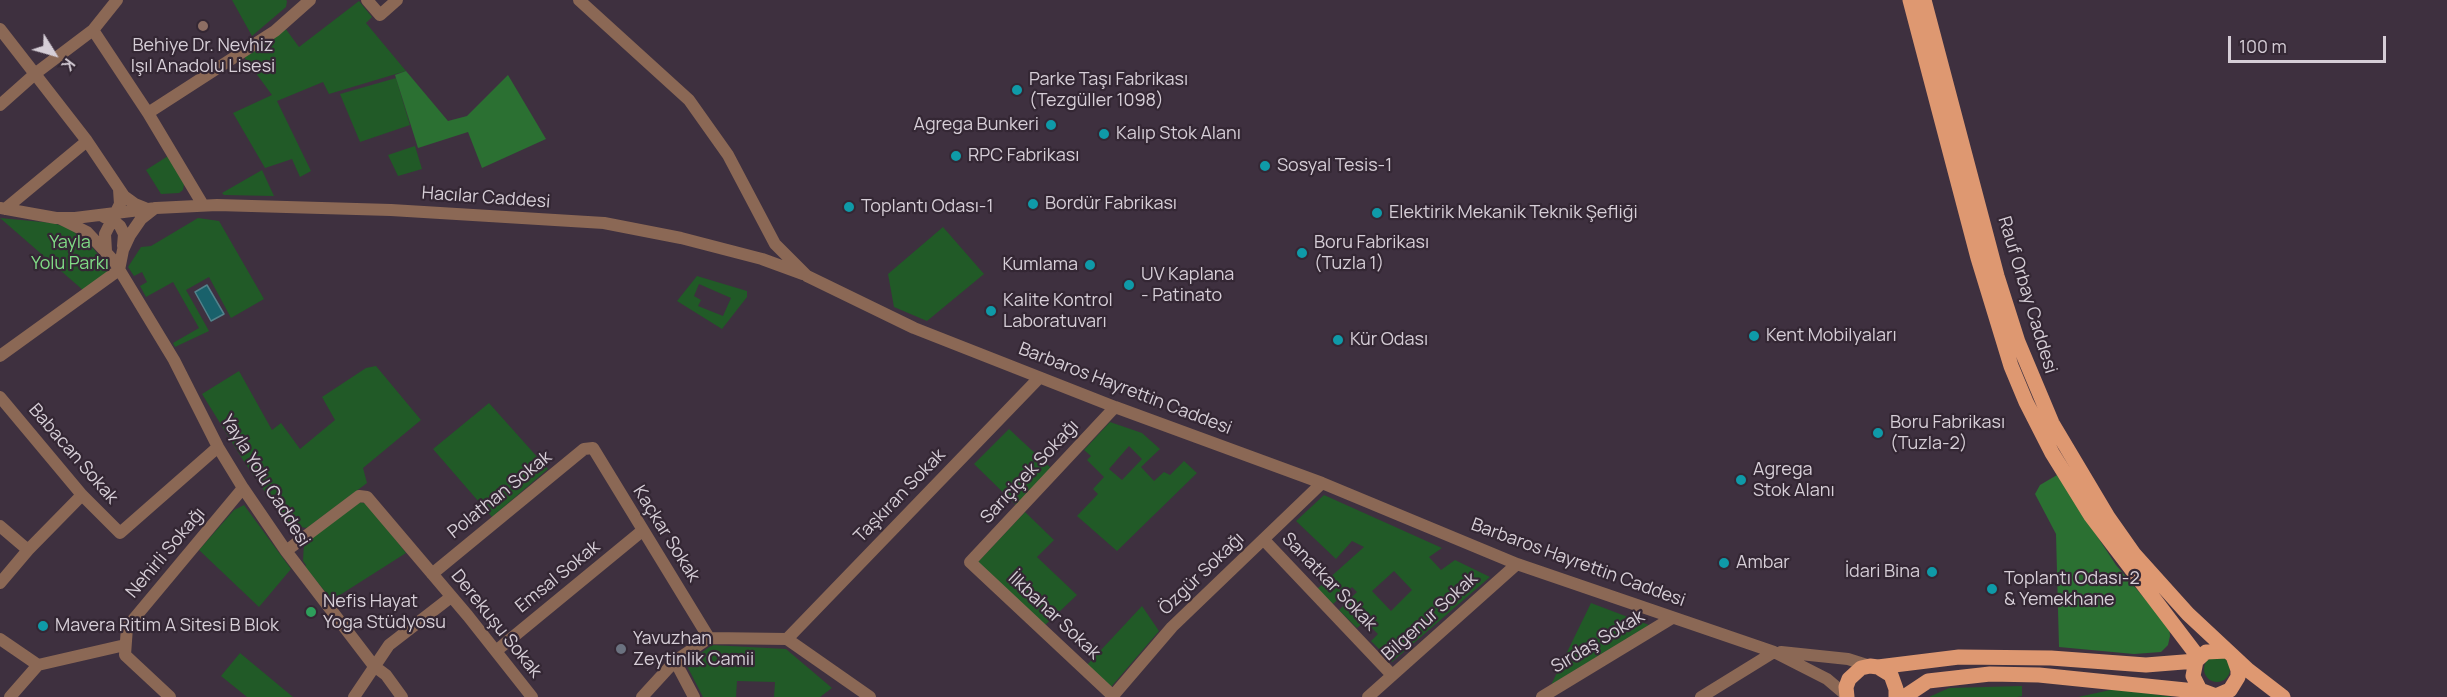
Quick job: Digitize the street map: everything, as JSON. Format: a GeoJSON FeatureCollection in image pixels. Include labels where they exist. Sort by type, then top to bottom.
{"type":"FeatureCollection","features":[{"type":"Feature","properties":{"kind":"main road","name":"Rauf Orbay Caddesi"},"geometry":{"type":"LineString","coordinates":[[1910,0],[1978,258],[2011,366],[2026,402],[2052,453],[2095,523],[2179,631],[2197,659],[2193,676],[2196,684],[2214,695]]}},
{"type":"Feature","properties":{"kind":"main road","name":"Rauf Orbay Caddesi"},"geometry":{"type":"LineString","coordinates":[[1924,0],[1998,276],[2018,342],[2041,402],[2079,471],[2120,535],[2172,597],[2230,654],[2283,697]]}},
{"type":"Feature","properties":{"kind":"main road"},"geometry":{"type":"LineString","coordinates":[[2152,665],[2174,654],[2178,645],[2179,631]]}},
{"type":"Feature","properties":{"kind":"main road"},"geometry":{"type":"LineString","coordinates":[[1846,696],[1849,679],[1861,668],[1959,657],[2052,658],[2152,665],[2197,659],[2213,650],[2230,654],[2238,670],[2235,684],[2230,690],[2214,695],[2039,675],[1990,674],[1928,681],[1904,697]]}},
{"type":"Feature","properties":{"kind":"main road"},"geometry":{"type":"LineString","coordinates":[[1874,667],[1891,675],[1896,697]]}},
{"type":"Feature","properties":{"kind":"street"},"geometry":{"type":"LineString","coordinates":[[0,105],[36,73],[93,30],[117,0]]}},
{"type":"Feature","properties":{"kind":"street"},"geometry":{"type":"LineString","coordinates":[[148,113],[275,31],[310,0]]}},
{"type":"Feature","properties":{"kind":"street"},"geometry":{"type":"LineString","coordinates":[[367,0],[380,15],[397,0]]}},
{"type":"Feature","properties":{"kind":"street","name":"Barbaros Hayrettin Caddesi"},"geometry":{"type":"LineString","coordinates":[[580,0],[689,100],[728,155],[775,244],[807,276],[914,328],[1115,407],[1322,483],[1517,564],[1774,652]]}},
{"type":"Feature","properties":{"kind":"street"},"geometry":{"type":"LineString","coordinates":[[0,29],[87,141],[119,189],[129,200],[151,209],[134,228],[123,250]]}},
{"type":"Feature","properties":{"kind":"street"},"geometry":{"type":"LineString","coordinates":[[93,30],[148,113],[204,205]]}},
{"type":"Feature","properties":{"kind":"street"},"geometry":{"type":"LineString","coordinates":[[3,208],[87,141]]}},
{"type":"Feature","properties":{"kind":"street"},"geometry":{"type":"LineString","coordinates":[[106,251],[105,234],[120,204],[119,189]]}},
{"type":"Feature","properties":{"kind":"street","name":"Hacılar Caddesi"},"geometry":{"type":"LineString","coordinates":[[57,218],[113,216],[151,209],[204,205],[391,210],[604,223],[693,241],[762,259],[807,276]]}},
{"type":"Feature","properties":{"kind":"street"},"geometry":{"type":"LineString","coordinates":[[3,208],[57,218]]}},
{"type":"Feature","properties":{"kind":"street"},"geometry":{"type":"LineString","coordinates":[[0,356],[119,270],[123,250],[122,229],[113,216]]}},
{"type":"Feature","properties":{"kind":"street","name":"Yayla Yolu Caddesi"},"geometry":{"type":"LineString","coordinates":[[57,218],[87,232],[106,251],[174,360],[218,447],[243,488],[286,551],[375,666],[386,675],[402,697]]}},
{"type":"Feature","properties":{"kind":"street","name":"Taşkıran Sokak"},"geometry":{"type":"LineString","coordinates":[[787,639],[1039,378]]}},
{"type":"Feature","properties":{"kind":"street","name":"Babacan Sokak"},"geometry":{"type":"LineString","coordinates":[[0,397],[82,495],[120,533],[218,447]]}},
{"type":"Feature","properties":{"kind":"street","name":"Sarıçiçek Sokağı"},"geometry":{"type":"LineString","coordinates":[[970,562],[1115,407]]}},
{"type":"Feature","properties":{"kind":"street","name":"Kaçkar Sokak"},"geometry":{"type":"LineString","coordinates":[[593,448],[709,638]]}},
{"type":"Feature","properties":{"kind":"street","name":"Polathan Sokak"},"geometry":{"type":"LineString","coordinates":[[432,574],[584,449],[593,448]]}},
{"type":"Feature","properties":{"kind":"street","name":"Özgür Sokağı"},"geometry":{"type":"LineString","coordinates":[[1112,697],[1172,627],[1322,483]]}},
{"type":"Feature","properties":{"kind":"street","name":"Nehirli Sokağı"},"geometry":{"type":"LineString","coordinates":[[125,645],[127,627],[243,488]]}},
{"type":"Feature","properties":{"kind":"street"},"geometry":{"type":"LineString","coordinates":[[0,583],[28,550],[82,495]]}},
{"type":"Feature","properties":{"kind":"street","name":"Derekuşu Sokak"},"geometry":{"type":"LineString","coordinates":[[286,551],[359,496],[367,497],[532,697]]}},
{"type":"Feature","properties":{"kind":"street"},"geometry":{"type":"LineString","coordinates":[[0,526],[28,550]]}},
{"type":"Feature","properties":{"kind":"street","name":"Emsal Sokak"},"geometry":{"type":"LineString","coordinates":[[496,651],[642,531]]}},
{"type":"Feature","properties":{"kind":"street","name":"Sanatkar Sokak"},"geometry":{"type":"LineString","coordinates":[[1264,540],[1392,675]]}},
{"type":"Feature","properties":{"kind":"street","name":"İlkbahar Sokak"},"geometry":{"type":"LineString","coordinates":[[970,562],[1112,697]]}},
{"type":"Feature","properties":{"kind":"street","name":"Bilgenur Sokak"},"geometry":{"type":"LineString","coordinates":[[1368,697],[1517,564]]}},
{"type":"Feature","properties":{"kind":"street"},"geometry":{"type":"LineString","coordinates":[[354,697],[389,645],[451,597]]}},
{"type":"Feature","properties":{"kind":"street","name":"Sırdaş Sokak"},"geometry":{"type":"LineString","coordinates":[[1542,697],[1672,618]]}},
{"type":"Feature","properties":{"kind":"street"},"geometry":{"type":"LineString","coordinates":[[642,697],[675,661],[709,638],[787,639],[870,697]]}},
{"type":"Feature","properties":{"kind":"street"},"geometry":{"type":"LineString","coordinates":[[0,639],[38,665]]}},
{"type":"Feature","properties":{"kind":"street"},"geometry":{"type":"LineString","coordinates":[[10,697],[38,665],[125,645],[125,656],[170,697]]}},
{"type":"Feature","properties":{"kind":"street"},"geometry":{"type":"LineString","coordinates":[[1701,697],[1774,652],[1848,659],[1874,667]]}},
{"type":"Feature","properties":{"kind":"street"},"geometry":{"type":"LineString","coordinates":[[1774,652],[1827,679],[1846,696]]}},
{"type":"Feature","properties":{"kind":"street"},"geometry":{"type":"LineString","coordinates":[[675,661],[694,697]]}},
{"type":"Feature","properties":{"kind":"green space"},"geometry":{"type":"Polygon","coordinates":[[[232,0],[287,1],[286,7],[252,36],[232,0]]]}},
{"type":"Feature","properties":{"kind":"green space"},"geometry":{"type":"Polygon","coordinates":[[[359,1],[372,17],[366,23],[406,71],[329,94],[323,82],[277,101],[311,171],[300,177],[292,159],[265,168],[233,113],[272,95],[244,57],[285,28],[299,47],[359,1]]]}},
{"type":"Feature","properties":{"kind":"green space"},"geometry":{"type":"Polygon","coordinates":[[[406,71],[448,121],[467,116],[508,75],[546,139],[482,168],[468,132],[418,148],[395,75],[406,71]]]}},
{"type":"Feature","properties":{"kind":"green space"},"geometry":{"type":"Polygon","coordinates":[[[396,78],[410,125],[360,142],[340,94],[396,78]]]}},
{"type":"Feature","properties":{"kind":"green space"},"geometry":{"type":"Polygon","coordinates":[[[415,146],[422,169],[398,176],[388,155],[415,146]]]}},
{"type":"Feature","properties":{"kind":"green space"},"geometry":{"type":"Polygon","coordinates":[[[168,156],[184,184],[183,190],[179,193],[161,194],[146,170],[168,156]]]}},
{"type":"Feature","properties":{"kind":"green space"},"geometry":{"type":"Polygon","coordinates":[[[262,170],[274,196],[224,195],[222,193],[262,170]]]}},
{"type":"Feature","properties":{"kind":"green space","name":"Yayla Yolu Parkı"},"geometry":{"type":"Polygon","coordinates":[[[0,218],[53,223],[69,228],[91,246],[105,263],[107,272],[84,291],[0,218]]]}},
{"type":"Feature","properties":{"kind":"green space"},"geometry":{"type":"Polygon","coordinates":[[[198,218],[219,221],[264,299],[231,318],[209,277],[186,290],[209,331],[175,347],[173,343],[199,328],[173,282],[146,297],[140,286],[147,282],[142,272],[134,276],[128,267],[141,247],[151,246],[198,218]]]}},
{"type":"Feature","properties":{"kind":"green space"},"geometry":{"type":"Polygon","coordinates":[[[943,227],[984,274],[927,321],[894,307],[888,274],[943,227]]]}},
{"type":"Feature","properties":{"kind":"green space"},"geometry":{"type":"Polygon","coordinates":[[[697,276],[747,291],[747,297],[722,329],[677,301],[697,276]],[[699,284],[694,296],[701,300],[698,306],[723,316],[731,298],[699,284]]]}},
{"type":"Feature","properties":{"kind":"green space"},"geometry":{"type":"Polygon","coordinates":[[[376,366],[421,420],[363,468],[367,483],[307,528],[288,525],[243,460],[202,394],[239,371],[272,430],[281,423],[300,449],[335,420],[322,397],[366,368],[376,366]]]}},
{"type":"Feature","properties":{"kind":"green space"},"geometry":{"type":"Polygon","coordinates":[[[489,403],[548,469],[492,517],[433,449],[489,403]]]}},
{"type":"Feature","properties":{"kind":"green space"},"geometry":{"type":"Polygon","coordinates":[[[1110,422],[1142,433],[1160,449],[1141,467],[1154,481],[1164,472],[1170,475],[1184,461],[1197,473],[1117,551],[1077,516],[1098,494],[1093,489],[1104,477],[1087,460],[1091,456],[1084,450],[1110,422]],[[1129,446],[1109,469],[1122,480],[1142,459],[1129,446]]]}},
{"type":"Feature","properties":{"kind":"green space"},"geometry":{"type":"Polygon","coordinates":[[[1009,429],[1052,469],[1016,505],[974,464],[1009,429]]]}},
{"type":"Feature","properties":{"kind":"green space"},"geometry":{"type":"Polygon","coordinates":[[[2057,475],[2116,565],[2169,627],[2168,645],[2161,652],[2134,654],[2059,647],[2056,534],[2035,494],[2040,485],[2057,475]]]}},
{"type":"Feature","properties":{"kind":"green space"},"geometry":{"type":"Polygon","coordinates":[[[1324,495],[1442,548],[1429,557],[1441,570],[1455,560],[1490,577],[1392,662],[1371,641],[1378,634],[1365,621],[1357,628],[1339,610],[1357,592],[1352,587],[1333,604],[1317,589],[1364,547],[1352,541],[1336,559],[1296,521],[1324,495]],[[1394,571],[1372,591],[1391,611],[1412,590],[1394,571]]]}},
{"type":"Feature","properties":{"kind":"green space"},"geometry":{"type":"Polygon","coordinates":[[[359,502],[368,504],[406,553],[332,600],[305,567],[304,542],[359,502]]]}},
{"type":"Feature","properties":{"kind":"green space"},"geometry":{"type":"Polygon","coordinates":[[[244,505],[291,569],[259,607],[199,550],[234,510],[244,505]]]}},
{"type":"Feature","properties":{"kind":"green space"},"geometry":{"type":"Polygon","coordinates":[[[1025,512],[1054,540],[1037,557],[1077,595],[1043,627],[976,564],[1025,512]]]}},
{"type":"Feature","properties":{"kind":"green space"},"geometry":{"type":"Polygon","coordinates":[[[1591,603],[1649,625],[1551,685],[1591,603]]]}},
{"type":"Feature","properties":{"kind":"green space"},"geometry":{"type":"Polygon","coordinates":[[[1142,606],[1159,631],[1111,687],[1087,665],[1142,606]]]}},
{"type":"Feature","properties":{"kind":"green space"},"geometry":{"type":"Polygon","coordinates":[[[712,645],[786,649],[832,688],[820,697],[774,697],[775,682],[737,681],[736,697],[703,697],[686,664],[712,645]]]}},
{"type":"Feature","properties":{"kind":"green space"},"geometry":{"type":"Polygon","coordinates":[[[240,653],[293,697],[247,697],[221,676],[240,653]]]}},
{"type":"Feature","properties":{"kind":"green space"},"geometry":{"type":"Polygon","coordinates":[[[2217,656],[2226,660],[2230,669],[2226,678],[2217,682],[2208,678],[2204,669],[2208,660],[2217,656]]]}},
{"type":"Feature","properties":{"kind":"green space"},"geometry":{"type":"Polygon","coordinates":[[[2022,686],[2022,696],[2017,697],[1929,697],[1949,688],[2022,686]]]}},
{"type":"Feature","properties":{"kind":"green space"},"geometry":{"type":"Polygon","coordinates":[[[2115,689],[2174,697],[2078,697],[2115,689]]]}},
{"type":"Feature","properties":{"kind":"water"},"geometry":{"type":"Polygon","coordinates":[[[207,285],[224,314],[211,321],[195,292],[207,285]]]}},
{"type":"Feature","properties":{"kind":"place","name":"Behiye Dr. Nevhiz Işıl Anadolu Lisesi"},"geometry":{"type":"Point","coordinates":[203,26]}},
{"type":"Feature","properties":{"kind":"place","name":"Parke Taşı Fabrikası (Tezgüller 1098)"},"geometry":{"type":"Point","coordinates":[1017,90]}},
{"type":"Feature","properties":{"kind":"place","name":"Agrega Bunkeri"},"geometry":{"type":"Point","coordinates":[1051,125]}},
{"type":"Feature","properties":{"kind":"place","name":"Kalıp Stok Alanı"},"geometry":{"type":"Point","coordinates":[1104,134]}},
{"type":"Feature","properties":{"kind":"place","name":"RPC Fabrikası"},"geometry":{"type":"Point","coordinates":[956,156]}},
{"type":"Feature","properties":{"kind":"place","name":"Sosyal Tesis-1"},"geometry":{"type":"Point","coordinates":[1265,166]}},
{"type":"Feature","properties":{"kind":"place","name":"Bordür Fabrikası"},"geometry":{"type":"Point","coordinates":[1033,204]}},
{"type":"Feature","properties":{"kind":"place","name":"Toplantı Odası-1"},"geometry":{"type":"Point","coordinates":[849,207]}},
{"type":"Feature","properties":{"kind":"place","name":"Elektirik Mekanik Teknik Şefliği"},"geometry":{"type":"Point","coordinates":[1377,213]}},
{"type":"Feature","properties":{"kind":"place","name":"Boru Fabrikası (Tuzla 1)"},"geometry":{"type":"Point","coordinates":[1302,253]}},
{"type":"Feature","properties":{"kind":"place","name":"Kumlama"},"geometry":{"type":"Point","coordinates":[1090,265]}},
{"type":"Feature","properties":{"kind":"place","name":"UV Kaplana - Patinato"},"geometry":{"type":"Point","coordinates":[1129,285]}},
{"type":"Feature","properties":{"kind":"place","name":"Kalite Kontrol Laboratuvarı"},"geometry":{"type":"Point","coordinates":[991,311]}},
{"type":"Feature","properties":{"kind":"place","name":"Kent Mobilyaları"},"geometry":{"type":"Point","coordinates":[1754,336]}},
{"type":"Feature","properties":{"kind":"place","name":"Kür Odası"},"geometry":{"type":"Point","coordinates":[1338,340]}},
{"type":"Feature","properties":{"kind":"place","name":"Boru Fabrikası (Tuzla-2)"},"geometry":{"type":"Point","coordinates":[1878,433]}},
{"type":"Feature","properties":{"kind":"place","name":"Agrega Stok Alanı"},"geometry":{"type":"Point","coordinates":[1741,480]}},
{"type":"Feature","properties":{"kind":"place","name":"Ambar"},"geometry":{"type":"Point","coordinates":[1724,563]}},
{"type":"Feature","properties":{"kind":"place","name":"İdari Bina"},"geometry":{"type":"Point","coordinates":[1932,572]}},
{"type":"Feature","properties":{"kind":"place","name":"Toplantı Odası-2 & Yemekhane"},"geometry":{"type":"Point","coordinates":[1992,589]}},
{"type":"Feature","properties":{"kind":"place","name":"Nefis Hayat Yoga Stüdyosu"},"geometry":{"type":"Point","coordinates":[311,612]}},
{"type":"Feature","properties":{"kind":"place","name":"Mavera Ritim A Sitesi B Blok"},"geometry":{"type":"Point","coordinates":[43,626]}},
{"type":"Feature","properties":{"kind":"place","name":"Yavuzhan Zeytinlik Camii"},"geometry":{"type":"Point","coordinates":[621,649]}}]}
